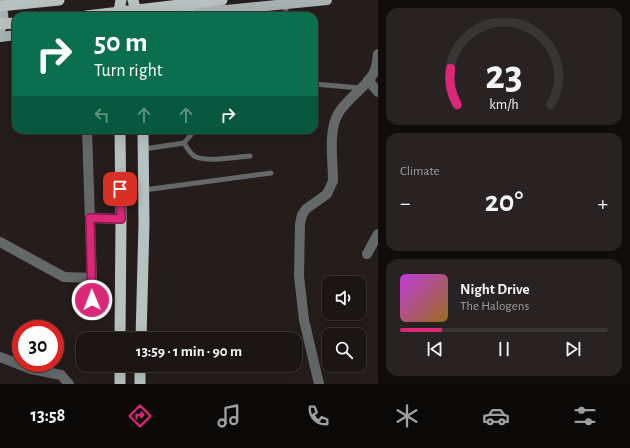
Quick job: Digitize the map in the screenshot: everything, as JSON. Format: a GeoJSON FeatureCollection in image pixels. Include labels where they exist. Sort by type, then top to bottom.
{"type":"FeatureCollection","features":[{"type":"Feature","properties":{"kind":"highway"},"geometry":{"type":"LineString","coordinates":[[0,5],[59,0]]}},
{"type":"Feature","properties":{"kind":"highway"},"geometry":{"type":"LineString","coordinates":[[120,12],[121,0]]}},
{"type":"Feature","properties":{"kind":"highway"},"geometry":{"type":"LineString","coordinates":[[132,0],[136,12]]}},
{"type":"Feature","properties":{"kind":"highway"},"geometry":{"type":"LineString","coordinates":[[135,12],[222,0]]}},
{"type":"Feature","properties":{"kind":"highway"},"geometry":{"type":"LineString","coordinates":[[0,24],[12,23]]}},
{"type":"Feature","properties":{"kind":"highway"},"geometry":{"type":"LineString","coordinates":[[120,134],[120,332]]}},
{"type":"Feature","properties":{"kind":"highway"},"geometry":{"type":"LineString","coordinates":[[140,332],[144,190],[143,134]]}},
{"type":"Feature","properties":{"kind":"highway"},"geometry":{"type":"LineString","coordinates":[[120,372],[120,384]]}},
{"type":"Feature","properties":{"kind":"highway"},"geometry":{"type":"LineString","coordinates":[[140,372],[140,384]]}},
{"type":"Feature","properties":{"kind":"main road"},"geometry":{"type":"LineString","coordinates":[[214,12],[327,0]]}},
{"type":"Feature","properties":{"kind":"main road"},"geometry":{"type":"LineString","coordinates":[[0,5],[3,11],[4,20],[0,30]]}},
{"type":"Feature","properties":{"kind":"main road"},"geometry":{"type":"LineString","coordinates":[[0,37],[12,36]]}},
{"type":"Feature","properties":{"kind":"street"},"geometry":{"type":"LineString","coordinates":[[319,384],[304,320],[299,276],[300,224],[302,215],[306,209],[327,194],[331,188],[333,181],[332,134],[334,123],[343,106],[374,73],[378,54]]}},
{"type":"Feature","properties":{"kind":"street"},"geometry":{"type":"LineString","coordinates":[[368,80],[378,92]]}},
{"type":"Feature","properties":{"kind":"street"},"geometry":{"type":"LineString","coordinates":[[87,134],[92,310]]}},
{"type":"Feature","properties":{"kind":"street"},"geometry":{"type":"LineString","coordinates":[[90,218],[121,219]]}},
{"type":"Feature","properties":{"kind":"street"},"geometry":{"type":"LineString","coordinates":[[367,254],[378,234]]}},
{"type":"Feature","properties":{"kind":"street"},"geometry":{"type":"LineString","coordinates":[[0,242],[64,277],[92,278]]}},
{"type":"Feature","properties":{"kind":"street"},"geometry":{"type":"LineString","coordinates":[[0,357],[31,369],[61,374],[70,384]]}},
{"type":"Feature","properties":{"kind":"lane"},"geometry":{"type":"LineString","coordinates":[[286,4],[286,12]]}},
{"type":"Feature","properties":{"kind":"lane"},"geometry":{"type":"LineString","coordinates":[[318,84],[360,88]]}},
{"type":"Feature","properties":{"kind":"lane"},"geometry":{"type":"LineString","coordinates":[[144,150],[184,143],[192,134]]}},
{"type":"Feature","properties":{"kind":"lane"},"geometry":{"type":"LineString","coordinates":[[184,143],[189,152],[195,157],[208,159],[250,156]]}},
{"type":"Feature","properties":{"kind":"lane"},"geometry":{"type":"LineString","coordinates":[[144,190],[271,173]]}},
{"type":"Feature","properties":{"kind":"route"},"geometry":{"type":"LineString","coordinates":[[92,300],[90,218],[121,219],[120,189]]}}]}
